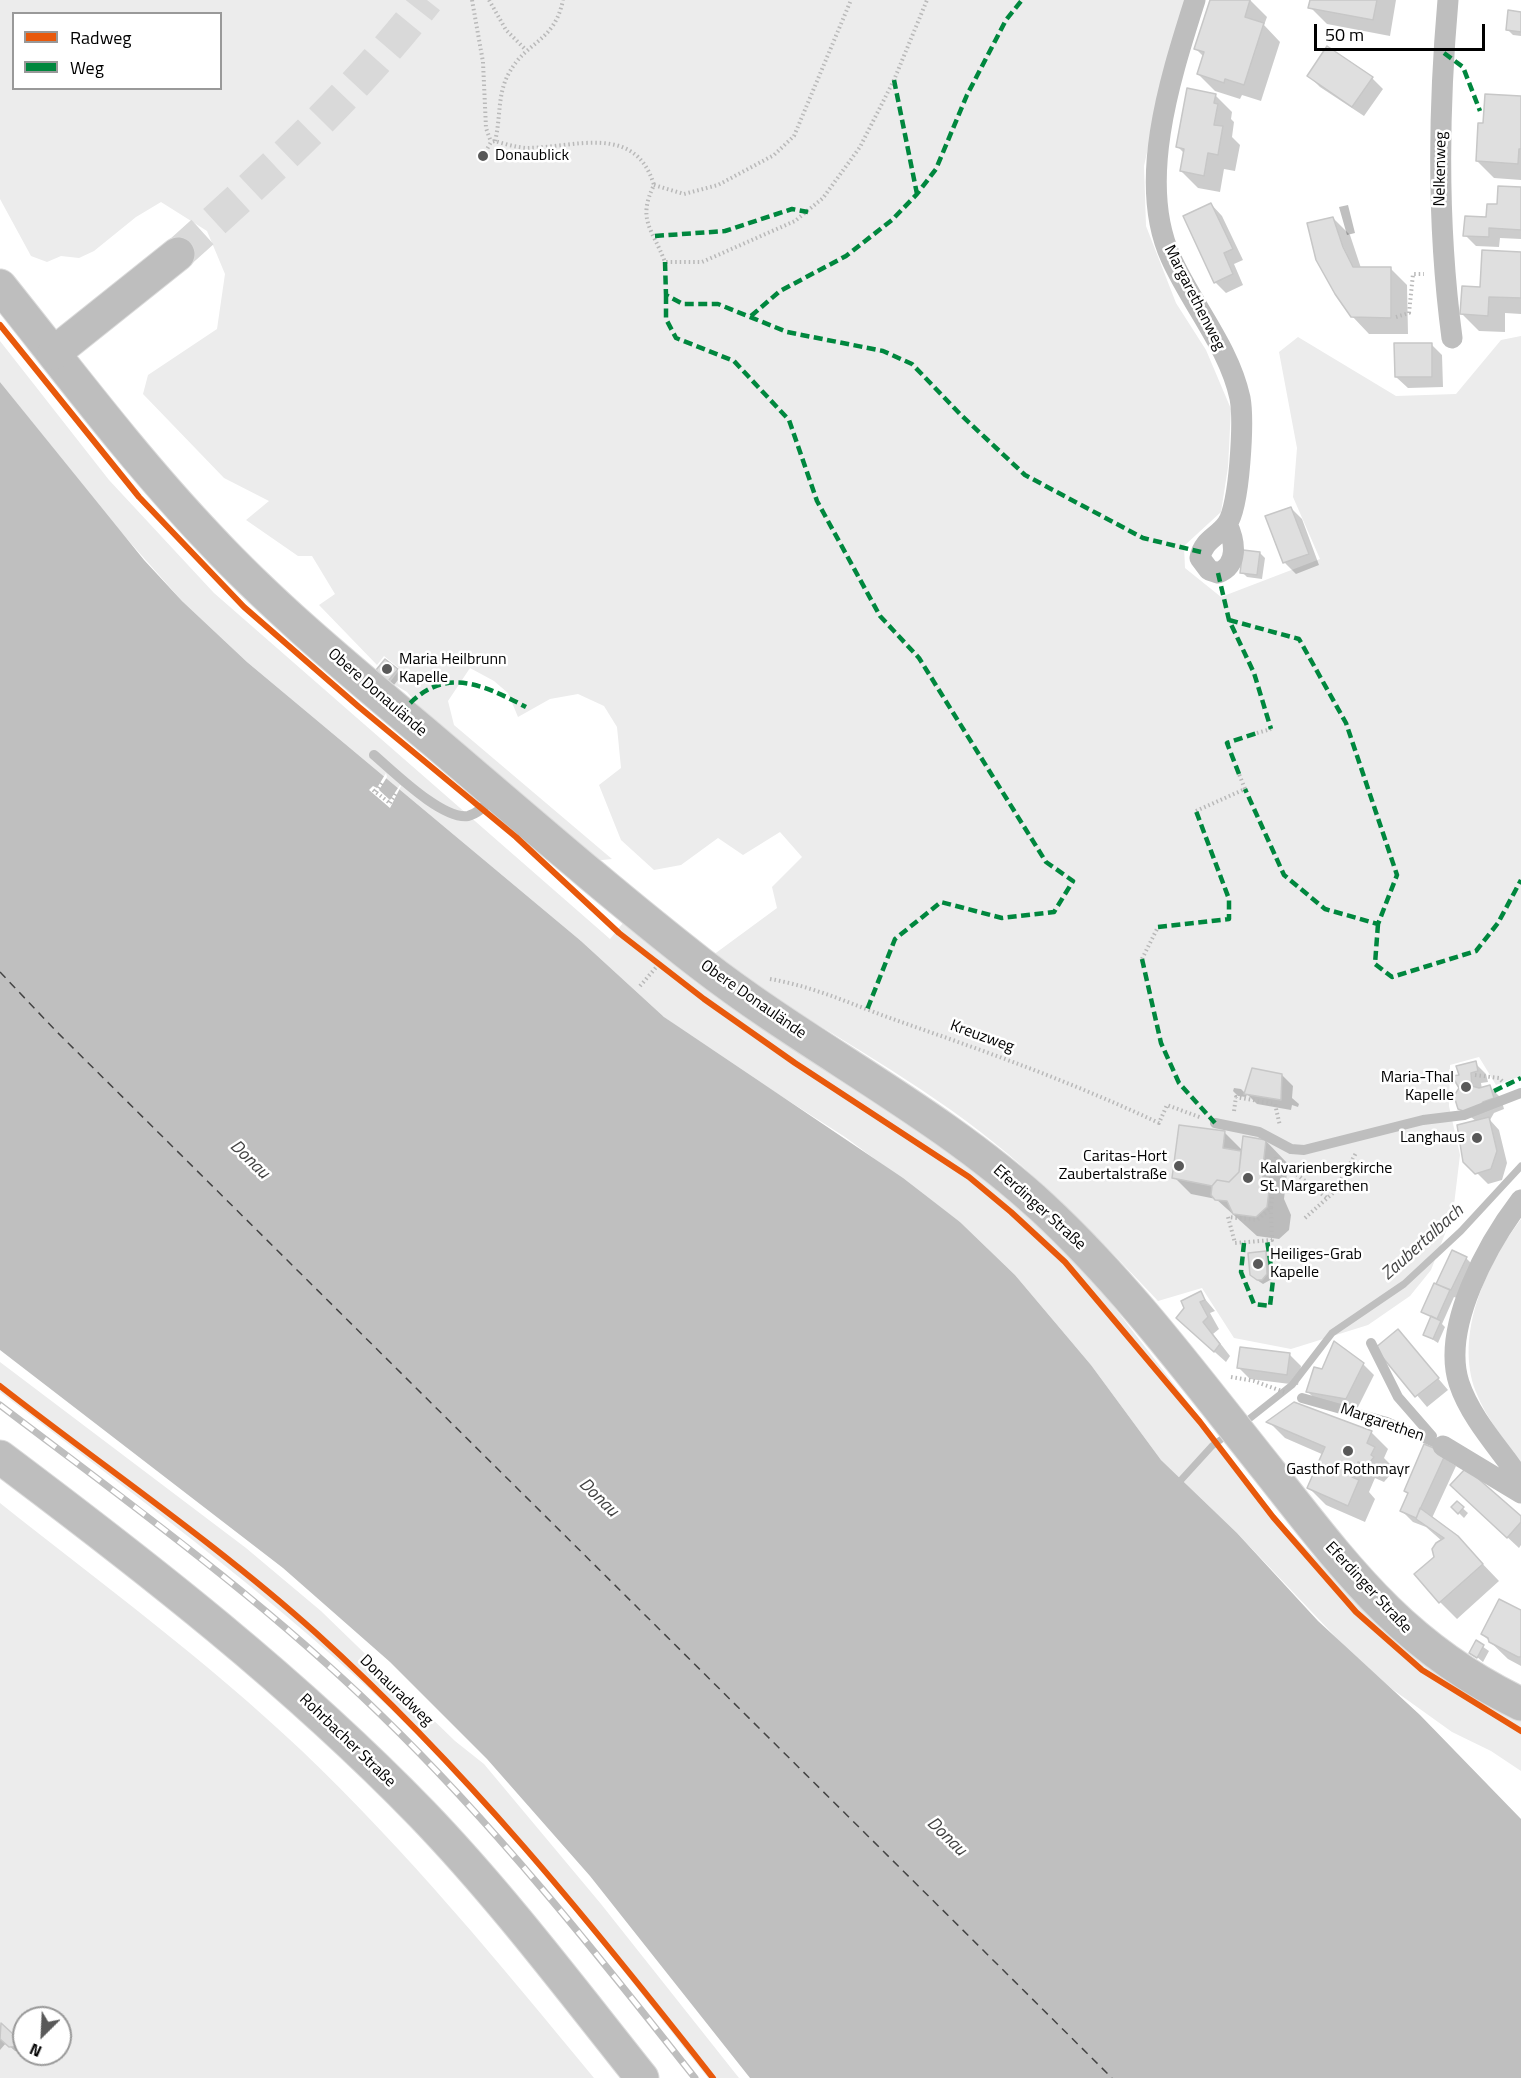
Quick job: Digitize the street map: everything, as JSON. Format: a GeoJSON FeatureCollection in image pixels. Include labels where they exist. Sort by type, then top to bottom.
{"type":"FeatureCollection","features":[{"type":"Feature","properties":{"kind":"main road"},"geometry":{"type":"LineString","coordinates":[[54,353],[178,254]]}},
{"type":"Feature","properties":{"kind":"main road","name":"Obere Donaulände"},"geometry":{"type":"LineString","coordinates":[[0,286],[167,493],[249,579],[332,655],[702,965],[811,1041]]}},
{"type":"Feature","properties":{"kind":"main road","name":"Eferdinger Straße"},"geometry":{"type":"LineString","coordinates":[[811,1041],[938,1122],[1032,1198],[1115,1281],[1349,1570],[1408,1632],[1447,1662],[1521,1704]]}},
{"type":"Feature","properties":{"kind":"main road","name":"Rohrbacher Straße"},"geometry":{"type":"LineString","coordinates":[[0,1457],[224,1630],[355,1746],[423,1815],[481,1879],[642,2078]]}},
{"type":"Feature","properties":{"kind":"street","name":"Margarethenweg"},"geometry":{"type":"LineString","coordinates":[[1195,0],[1159,144],[1157,197],[1162,236],[1172,259],[1213,333],[1240,398],[1238,482],[1227,524]]}},
{"type":"Feature","properties":{"kind":"street","name":"Nelkenweg"},"geometry":{"type":"LineString","coordinates":[[1448,0],[1443,80],[1440,214],[1443,274],[1452,338]]}},
{"type":"Feature","properties":{"kind":"street"},"geometry":{"type":"LineString","coordinates":[[1521,1200],[1497,1235],[1478,1273],[1462,1317],[1456,1357],[1459,1382],[1468,1403],[1521,1480]]}},
{"type":"Feature","properties":{"kind":"street","name":"Margarethen"},"geometry":{"type":"LineString","coordinates":[[1443,1446],[1521,1493]]}},
{"type":"Feature","properties":{"kind":"lane"},"geometry":{"type":"LineString","coordinates":[[374,755],[429,801],[457,814],[467,816],[483,809],[496,794]]}},
{"type":"Feature","properties":{"kind":"lane"},"geometry":{"type":"LineString","coordinates":[[1215,1123],[1259,1132],[1297,1150],[1356,1138],[1423,1120],[1464,1115],[1521,1093]]}},
{"type":"Feature","properties":{"kind":"lane"},"geometry":{"type":"LineString","coordinates":[[1371,1343],[1398,1397],[1421,1426],[1443,1446]]}},
{"type":"Feature","properties":{"kind":"lane","name":"Margarethen"},"geometry":{"type":"LineString","coordinates":[[1302,1398],[1388,1422],[1443,1446]]}},
{"type":"Feature","properties":{"kind":"path"},"geometry":{"type":"LineString","coordinates":[[472,0],[483,62],[487,136],[493,141],[522,147],[590,143],[621,146],[642,159],[654,185],[645,202],[645,220],[665,262],[702,262],[798,219],[823,198],[860,147],[894,80],[927,0]]}},
{"type":"Feature","properties":{"kind":"path"},"geometry":{"type":"LineString","coordinates":[[489,0],[506,30],[526,50]]}},
{"type":"Feature","properties":{"kind":"path"},"geometry":{"type":"LineString","coordinates":[[483,156],[493,141],[504,82],[526,50],[540,41],[553,28],[563,0]]}},
{"type":"Feature","properties":{"kind":"path"},"geometry":{"type":"LineString","coordinates":[[654,185],[680,194],[718,185],[774,155],[794,136],[807,111],[851,0]]}},
{"type":"Feature","properties":{"kind":"path"},"geometry":{"type":"LineString","coordinates":[[1396,317],[1409,314],[1413,274],[1443,274]]}},
{"type":"Feature","properties":{"kind":"path"},"geometry":{"type":"LineString","coordinates":[[1257,733],[1271,729]]}},
{"type":"Feature","properties":{"kind":"path"},"geometry":{"type":"LineString","coordinates":[[1196,811],[1245,789],[1239,774]]}},
{"type":"Feature","properties":{"kind":"path"},"geometry":{"type":"LineString","coordinates":[[373,789],[391,805]]}},
{"type":"Feature","properties":{"kind":"path"},"geometry":{"type":"LineString","coordinates":[[1142,959],[1158,927]]}},
{"type":"Feature","properties":{"kind":"path"},"geometry":{"type":"LineString","coordinates":[[640,986],[659,963]]}},
{"type":"Feature","properties":{"kind":"path"},"geometry":{"type":"LineString","coordinates":[[1475,1075],[1499,1078],[1506,1085]]}},
{"type":"Feature","properties":{"kind":"path"},"geometry":{"type":"LineString","coordinates":[[1236,1097],[1275,1104]]}},
{"type":"Feature","properties":{"kind":"path"},"geometry":{"type":"LineString","coordinates":[[1305,1218],[1328,1199],[1351,1166],[1356,1152],[1356,1138]]}},
{"type":"Feature","properties":{"kind":"path"},"geometry":{"type":"LineString","coordinates":[[1271,1208],[1257,1220],[1228,1217],[1235,1243],[1272,1239],[1271,1208],[1279,1141]]}},
{"type":"Feature","properties":{"kind":"path"},"geometry":{"type":"LineString","coordinates":[[1276,1158],[1328,1199]]}},
{"type":"Feature","properties":{"kind":"path"},"geometry":{"type":"LineString","coordinates":[[1222,1379],[1236,1378],[1274,1388]]}},
{"type":"Feature","properties":{"kind":"shaded area"},"geometry":{"type":"Polygon","coordinates":[[[0,0],[1185,0],[1171,45],[1144,166],[1146,226],[1176,303],[1206,350],[1231,409],[1228,467],[1221,512],[1184,546],[1185,568],[1221,597],[1320,559],[1293,497],[1297,448],[1279,352],[1298,337],[1396,396],[1456,394],[1501,340],[1521,336],[1521,1076],[1496,1085],[1479,1057],[1450,1065],[1449,1106],[1460,1155],[1453,1213],[1431,1270],[1410,1296],[1368,1325],[1291,1349],[1234,1338],[1202,1288],[1158,1301],[1034,1176],[980,1131],[892,1070],[709,958],[777,908],[772,887],[802,857],[780,832],[743,855],[718,838],[681,865],[654,870],[621,840],[599,785],[621,768],[617,727],[604,706],[578,694],[550,699],[518,717],[508,693],[494,681],[470,668],[448,701],[454,725],[612,859],[592,861],[450,744],[407,692],[390,682],[400,669],[384,656],[377,665],[319,605],[335,594],[312,556],[298,556],[246,520],[269,501],[224,478],[143,394],[148,375],[217,329],[225,274],[207,231],[161,202],[136,217],[94,251],[79,258],[61,256],[47,262],[31,256],[0,199],[0,0]]]}},
{"type":"Feature","properties":{"kind":"shaded area"},"geometry":{"type":"Polygon","coordinates":[[[0,341],[109,480],[214,593],[610,939],[623,923],[696,982],[976,1170],[1084,1268],[1278,1519],[1367,1612],[1521,1719],[1521,1771],[1491,1751],[1452,1732],[1392,1689],[1346,1648],[1237,1533],[1161,1460],[1091,1365],[1015,1275],[960,1222],[845,1137],[714,1053],[664,1017],[581,941],[247,662],[182,601],[112,522],[0,382],[0,341]]]}},
{"type":"Feature","properties":{"kind":"shaded area"},"geometry":{"type":"Polygon","coordinates":[[[1521,1219],[1521,1463],[1480,1402],[1470,1370],[1469,1347],[1471,1324],[1477,1301],[1496,1257],[1521,1219]]]}},
{"type":"Feature","properties":{"kind":"shaded area"},"geometry":{"type":"Polygon","coordinates":[[[0,1362],[246,1548],[321,1611],[455,1741],[484,1764],[601,1904],[739,2078],[708,2078],[630,1979],[510,1834],[468,1787],[379,1698],[288,1617],[241,1579],[0,1392],[0,1362]]]}},
{"type":"Feature","properties":{"kind":"shaded area"},"geometry":{"type":"Polygon","coordinates":[[[0,1503],[229,1685],[301,1750],[379,1828],[416,1869],[489,1951],[594,2078],[0,2078],[0,1503]]]}},
{"type":"Feature","properties":{"kind":"water"},"geometry":{"type":"Polygon","coordinates":[[[1348,205],[1355,233],[1347,235],[1339,207],[1348,205]]]}},
{"type":"Feature","properties":{"kind":"water","name":"Donau"},"geometry":{"type":"Polygon","coordinates":[[[0,382],[144,560],[182,601],[247,662],[581,941],[664,1017],[903,1178],[960,1222],[1015,1275],[1091,1365],[1161,1460],[1237,1533],[1318,1621],[1420,1715],[1521,1819],[1521,2078],[750,2078],[590,1876],[487,1759],[390,1662],[283,1568],[0,1350],[0,382]]]}},
{"type":"Feature","properties":{"kind":"pier"},"geometry":{"type":"Polygon","coordinates":[[[386,773],[387,777],[379,790],[390,800],[401,786],[390,808],[369,790],[373,786],[377,788],[386,773]]]}},
{"type":"Feature","properties":{"kind":"building"},"geometry":{"type":"Polygon","coordinates":[[[1210,0],[1250,0],[1245,17],[1264,23],[1244,85],[1225,79],[1224,83],[1197,74],[1204,52],[1194,49],[1210,0]]]}},
{"type":"Feature","properties":{"kind":"building"},"geometry":{"type":"Polygon","coordinates":[[[1310,0],[1377,0],[1373,20],[1308,8],[1310,0]]]}},
{"type":"Feature","properties":{"kind":"building"},"geometry":{"type":"Polygon","coordinates":[[[1508,10],[1521,12],[1521,32],[1506,30],[1508,10]]]}},
{"type":"Feature","properties":{"kind":"building"},"geometry":{"type":"Polygon","coordinates":[[[1327,46],[1373,77],[1352,107],[1307,76],[1327,46]]]}},
{"type":"Feature","properties":{"kind":"building"},"geometry":{"type":"Polygon","coordinates":[[[1187,88],[1216,94],[1214,103],[1218,104],[1214,125],[1223,126],[1218,155],[1208,153],[1204,176],[1180,171],[1184,149],[1176,147],[1187,88]]]}},
{"type":"Feature","properties":{"kind":"building"},"geometry":{"type":"Polygon","coordinates":[[[1485,94],[1521,96],[1521,149],[1519,149],[1518,164],[1476,161],[1478,123],[1483,123],[1485,94]]]}},
{"type":"Feature","properties":{"kind":"building"},"geometry":{"type":"Polygon","coordinates":[[[1498,186],[1521,187],[1521,230],[1489,228],[1489,237],[1463,236],[1465,216],[1486,217],[1487,204],[1497,204],[1498,186]]]}},
{"type":"Feature","properties":{"kind":"building"},"geometry":{"type":"Polygon","coordinates":[[[1211,203],[1233,249],[1224,253],[1233,274],[1214,283],[1183,216],[1211,203]]]}},
{"type":"Feature","properties":{"kind":"building"},"geometry":{"type":"Polygon","coordinates":[[[1333,217],[1343,247],[1353,267],[1391,267],[1391,318],[1351,317],[1335,294],[1316,260],[1307,223],[1333,217]]]}},
{"type":"Feature","properties":{"kind":"building"},"geometry":{"type":"Polygon","coordinates":[[[1482,250],[1521,252],[1521,298],[1489,297],[1488,316],[1460,314],[1462,286],[1480,287],[1482,250]]]}},
{"type":"Feature","properties":{"kind":"building"},"geometry":{"type":"Polygon","coordinates":[[[1394,343],[1432,343],[1432,377],[1395,377],[1394,343]]]}},
{"type":"Feature","properties":{"kind":"building"},"geometry":{"type":"Polygon","coordinates":[[[1291,507],[1309,554],[1283,563],[1265,516],[1291,507]]]}},
{"type":"Feature","properties":{"kind":"building"},"geometry":{"type":"Polygon","coordinates":[[[1243,550],[1260,552],[1257,575],[1240,573],[1243,550]]]}},
{"type":"Feature","properties":{"kind":"building","name":"Maria Heilbrunn Kapelle"},"geometry":{"type":"Polygon","coordinates":[[[385,659],[398,669],[388,681],[376,670],[385,659]]]}},
{"type":"Feature","properties":{"kind":"building","name":"Maria-Thal Kapelle"},"geometry":{"type":"Polygon","coordinates":[[[1476,1061],[1478,1071],[1471,1073],[1472,1086],[1479,1088],[1490,1085],[1494,1098],[1483,1102],[1479,1108],[1466,1112],[1458,1109],[1454,1096],[1459,1088],[1452,1076],[1459,1075],[1456,1066],[1476,1061]]]}},
{"type":"Feature","properties":{"kind":"building"},"geometry":{"type":"Polygon","coordinates":[[[1252,1068],[1282,1074],[1281,1100],[1244,1094],[1252,1068]]]}},
{"type":"Feature","properties":{"kind":"building","name":"Langhaus"},"geometry":{"type":"Polygon","coordinates":[[[1489,1117],[1497,1151],[1491,1169],[1475,1174],[1463,1162],[1457,1125],[1489,1117]]]}},
{"type":"Feature","properties":{"kind":"building"},"geometry":{"type":"Polygon","coordinates":[[[1179,1125],[1225,1131],[1223,1148],[1241,1151],[1239,1172],[1229,1182],[1217,1180],[1212,1186],[1172,1178],[1179,1125]]]}},
{"type":"Feature","properties":{"kind":"building","name":"Kalvarienbergkirche St. Margarethen"},"geometry":{"type":"Polygon","coordinates":[[[1243,1136],[1266,1140],[1262,1175],[1269,1191],[1267,1207],[1256,1217],[1233,1214],[1227,1201],[1215,1200],[1211,1195],[1212,1186],[1217,1180],[1229,1182],[1239,1172],[1243,1136]]]}},
{"type":"Feature","properties":{"kind":"building"},"geometry":{"type":"Polygon","coordinates":[[[1452,1250],[1467,1257],[1451,1290],[1436,1284],[1452,1250]]]}},
{"type":"Feature","properties":{"kind":"building","name":"Heiliges-Grab Kapelle"},"geometry":{"type":"Polygon","coordinates":[[[1266,1251],[1267,1274],[1262,1280],[1257,1280],[1250,1275],[1248,1253],[1266,1251]]]}},
{"type":"Feature","properties":{"kind":"building"},"geometry":{"type":"Polygon","coordinates":[[[1434,1283],[1450,1290],[1437,1319],[1421,1312],[1434,1283]]]}},
{"type":"Feature","properties":{"kind":"building"},"geometry":{"type":"Polygon","coordinates":[[[1201,1291],[1205,1300],[1200,1302],[1208,1317],[1203,1322],[1220,1344],[1214,1352],[1176,1318],[1184,1308],[1181,1301],[1201,1291]]]}},
{"type":"Feature","properties":{"kind":"building"},"geometry":{"type":"Polygon","coordinates":[[[1431,1316],[1441,1321],[1433,1339],[1423,1335],[1431,1316]]]}},
{"type":"Feature","properties":{"kind":"building"},"geometry":{"type":"Polygon","coordinates":[[[1398,1329],[1439,1378],[1415,1397],[1375,1348],[1398,1329]]]}},
{"type":"Feature","properties":{"kind":"building"},"geometry":{"type":"Polygon","coordinates":[[[1334,1341],[1364,1363],[1346,1399],[1306,1392],[1314,1367],[1322,1369],[1334,1341]]]}},
{"type":"Feature","properties":{"kind":"building"},"geometry":{"type":"Polygon","coordinates":[[[1240,1347],[1290,1353],[1287,1375],[1237,1368],[1240,1347]]]}},
{"type":"Feature","properties":{"kind":"building","name":"Gasthof Rothmayr"},"geometry":{"type":"Polygon","coordinates":[[[1294,1402],[1372,1431],[1367,1443],[1375,1447],[1371,1455],[1374,1457],[1367,1466],[1358,1462],[1352,1477],[1359,1480],[1348,1506],[1307,1488],[1325,1447],[1266,1422],[1294,1402]]]}},
{"type":"Feature","properties":{"kind":"building"},"geometry":{"type":"Polygon","coordinates":[[[1424,1444],[1446,1453],[1416,1518],[1400,1511],[1408,1493],[1404,1491],[1424,1444]]]}},
{"type":"Feature","properties":{"kind":"building"},"geometry":{"type":"Polygon","coordinates":[[[1466,1468],[1521,1516],[1521,1522],[1507,1538],[1450,1485],[1466,1468]]]}},
{"type":"Feature","properties":{"kind":"building"},"geometry":{"type":"Polygon","coordinates":[[[1457,1501],[1464,1507],[1458,1514],[1451,1507],[1457,1501]]]}},
{"type":"Feature","properties":{"kind":"building"},"geometry":{"type":"Polygon","coordinates":[[[1420,1508],[1458,1536],[1483,1564],[1439,1603],[1414,1574],[1434,1557],[1432,1549],[1444,1538],[1416,1519],[1420,1508]]]}},
{"type":"Feature","properties":{"kind":"building"},"geometry":{"type":"Polygon","coordinates":[[[1499,1599],[1521,1610],[1521,1657],[1489,1642],[1488,1638],[1481,1634],[1499,1599]]]}},
{"type":"Feature","properties":{"kind":"building"},"geometry":{"type":"Polygon","coordinates":[[[1476,1640],[1484,1645],[1477,1658],[1469,1653],[1476,1640]]]}},
{"type":"Feature","properties":{"kind":"building"},"geometry":{"type":"Polygon","coordinates":[[[1,2023],[12,2033],[12,2047],[9,2047],[0,2039],[1,2023]]]}},
{"type":"Feature","properties":{"kind":"waterway","name":"Zaubertalbach"},"geometry":{"type":"LineString","coordinates":[[1244,1423],[1292,1385],[1332,1333],[1404,1284],[1461,1231],[1521,1166]]}},
{"type":"Feature","properties":{"kind":"waterway","name":"Zaubertalbach"},"geometry":{"type":"LineString","coordinates":[[1181,1480],[1212,1446],[1230,1433]]}},
{"type":"Feature","properties":{"kind":"ferry route"},"geometry":{"type":"LineString","coordinates":[[0,972],[56,1031],[1112,2078]]}},
{"type":"Feature","properties":{"kind":"tunnel"},"geometry":{"type":"LineString","coordinates":[[178,254],[308,133],[370,68],[427,0]]}},
{"type":"Feature","properties":{"kind":"railway"},"geometry":{"type":"LineString","coordinates":[[0,1405],[242,1591],[379,1713],[504,1844],[582,1936],[695,2078]]}},
{"type":"Feature","properties":{"kind":"marked path"},"geometry":{"type":"LineString","coordinates":[[751,316],[780,291],[846,256],[892,220],[917,194],[936,169],[967,95],[1006,20],[1022,0]]}},
{"type":"Feature","properties":{"kind":"marked path"},"geometry":{"type":"LineString","coordinates":[[1444,53],[1463,67],[1480,111]]}},
{"type":"Feature","properties":{"kind":"marked path"},"geometry":{"type":"LineString","coordinates":[[894,80],[917,194]]}},
{"type":"Feature","properties":{"kind":"marked path"},"geometry":{"type":"LineString","coordinates":[[655,236],[725,231],[792,209],[808,212]]}},
{"type":"Feature","properties":{"kind":"marked path"},"geometry":{"type":"LineString","coordinates":[[665,262],[666,295],[683,304],[718,304],[787,332],[883,351],[912,364],[960,414],[1025,475],[1143,538],[1201,552]]}},
{"type":"Feature","properties":{"kind":"marked path"},"geometry":{"type":"LineString","coordinates":[[666,295],[666,319],[676,338],[734,361],[789,420],[817,501],[880,616],[919,658],[1046,862],[1073,881],[1054,912],[1002,918],[941,902],[895,939],[867,1010]]}},
{"type":"Feature","properties":{"kind":"marked path"},"geometry":{"type":"LineString","coordinates":[[1218,573],[1229,620],[1254,673],[1271,729]]}},
{"type":"Feature","properties":{"kind":"marked path"},"geometry":{"type":"LineString","coordinates":[[1229,620],[1299,639],[1346,723],[1397,875],[1378,924],[1325,909],[1284,875],[1245,789]]}},
{"type":"Feature","properties":{"kind":"marked path"},"geometry":{"type":"LineString","coordinates":[[401,713],[416,698],[431,688],[445,683],[476,685],[526,707]]}},
{"type":"Feature","properties":{"kind":"marked path"},"geometry":{"type":"LineString","coordinates":[[1239,774],[1227,743],[1257,733]]}},
{"type":"Feature","properties":{"kind":"marked path"},"geometry":{"type":"LineString","coordinates":[[1158,927],[1229,919],[1229,899],[1196,811]]}},
{"type":"Feature","properties":{"kind":"marked path"},"geometry":{"type":"LineString","coordinates":[[1378,924],[1375,964],[1392,977],[1476,951],[1498,923],[1521,880]]}},
{"type":"Feature","properties":{"kind":"marked path"},"geometry":{"type":"LineString","coordinates":[[1142,959],[1161,1043],[1179,1083],[1215,1123]]}},
{"type":"Feature","properties":{"kind":"marked path"},"geometry":{"type":"LineString","coordinates":[[1494,1091],[1521,1078]]}},
{"type":"Feature","properties":{"kind":"marked path"},"geometry":{"type":"LineString","coordinates":[[1244,1243],[1241,1272],[1254,1304],[1270,1306],[1273,1280],[1267,1240]]}},
{"type":"Feature","properties":{"kind":"cycle path"},"geometry":{"type":"LineString","coordinates":[[0,325],[139,497],[244,607],[359,707],[516,837],[619,933],[704,999],[795,1063],[969,1177],[1011,1212],[1065,1262],[1200,1422],[1273,1517],[1356,1612],[1422,1670],[1521,1731]]}},
{"type":"Feature","properties":{"kind":"cycle path","name":"Donauradweg"},"geometry":{"type":"LineString","coordinates":[[0,1386],[240,1568],[316,1633],[371,1685],[424,1738],[524,1847],[713,2078]]}},
{"type":"Feature","properties":{"kind":"place","name":"Donaublick"},"geometry":{"type":"Point","coordinates":[483,156]}},
{"type":"Feature","properties":{"kind":"place","name":"Maria Heilbrunn Kapelle"},"geometry":{"type":"Point","coordinates":[387,669]}},
{"type":"Feature","properties":{"kind":"place","name":"Maria-Thal Kapelle"},"geometry":{"type":"Point","coordinates":[1466,1087]}},
{"type":"Feature","properties":{"kind":"place","name":"Langhaus"},"geometry":{"type":"Point","coordinates":[1477,1138]}},
{"type":"Feature","properties":{"kind":"place","name":"Caritas-Hort Zaubertalstraße"},"geometry":{"type":"Point","coordinates":[1179,1166]}},
{"type":"Feature","properties":{"kind":"place","name":"Kalvarienbergkirche St. Margarethen"},"geometry":{"type":"Point","coordinates":[1248,1178]}},
{"type":"Feature","properties":{"kind":"place","name":"Heiliges-Grab Kapelle"},"geometry":{"type":"Point","coordinates":[1258,1264]}},
{"type":"Feature","properties":{"kind":"place","name":"Gasthof Rothmayr"},"geometry":{"type":"Point","coordinates":[1348,1451]}}]}
